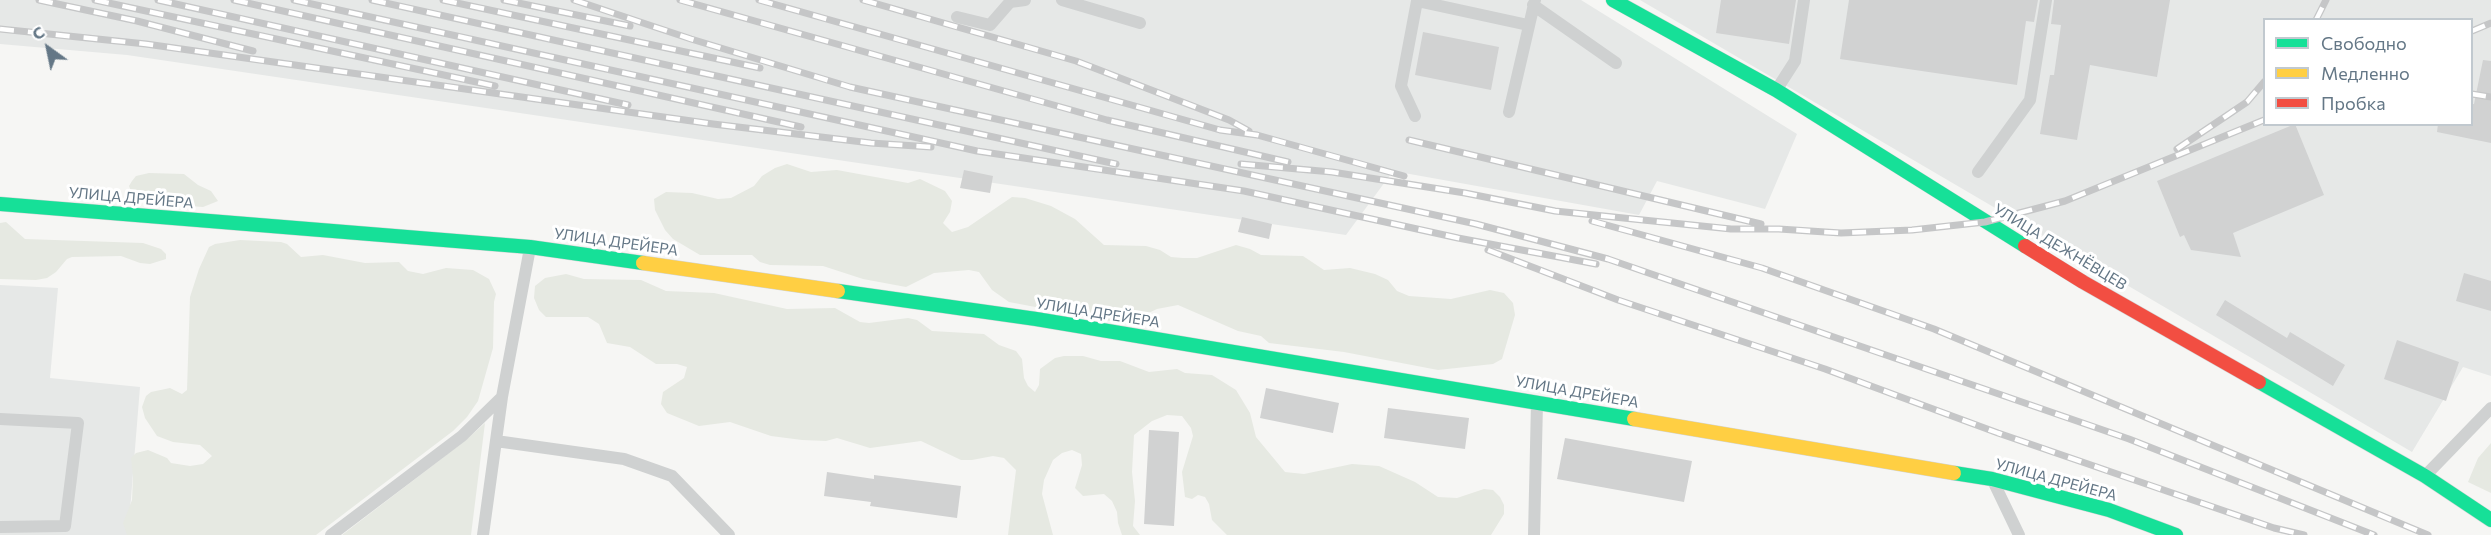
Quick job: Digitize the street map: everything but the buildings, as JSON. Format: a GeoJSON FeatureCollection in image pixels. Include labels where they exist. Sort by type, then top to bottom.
{"type":"FeatureCollection","features":[{"type":"Feature","properties":{"kind":"main road","name":"УЛИЦА ДЕЖНЁВЦЕВ"},"geometry":{"type":"LineString","coordinates":[[1613,0],[1776,90],[2084,282],[2425,476],[2491,520]]}},
{"type":"Feature","properties":{"kind":"main road","name":"УЛИЦА ДРЕЙЕРА"},"geometry":{"type":"LineString","coordinates":[[0,204],[530,247],[1036,319],[1992,479],[2109,510],[2176,535]]}},
{"type":"Feature","properties":{"kind":"lane"},"geometry":{"type":"LineString","coordinates":[[957,17],[990,25],[1010,2],[1025,0]]}},
{"type":"Feature","properties":{"kind":"lane"},"geometry":{"type":"LineString","coordinates":[[1062,0],[1140,23]]}},
{"type":"Feature","properties":{"kind":"lane"},"geometry":{"type":"LineString","coordinates":[[1776,90],[1795,61],[1804,0]]}},
{"type":"Feature","properties":{"kind":"lane"},"geometry":{"type":"LineString","coordinates":[[1978,172],[2030,100],[2046,0]]}},
{"type":"Feature","properties":{"kind":"lane"},"geometry":{"type":"LineString","coordinates":[[1415,116],[1401,86],[1417,1],[1528,25]]}},
{"type":"Feature","properties":{"kind":"lane"},"geometry":{"type":"LineString","coordinates":[[1509,112],[1534,2],[1617,63]]}},
{"type":"Feature","properties":{"kind":"lane"},"geometry":{"type":"LineString","coordinates":[[483,535],[502,398],[530,247]]}},
{"type":"Feature","properties":{"kind":"lane"},"geometry":{"type":"LineString","coordinates":[[331,535],[462,436],[502,398]]}},
{"type":"Feature","properties":{"kind":"lane"},"geometry":{"type":"LineString","coordinates":[[1534,535],[1537,402]]}},
{"type":"Feature","properties":{"kind":"lane"},"geometry":{"type":"LineString","coordinates":[[2425,476],[2491,408]]}},
{"type":"Feature","properties":{"kind":"lane"},"geometry":{"type":"LineString","coordinates":[[0,418],[78,423],[65,525],[0,527]]}},
{"type":"Feature","properties":{"kind":"lane"},"geometry":{"type":"LineString","coordinates":[[496,441],[624,459],[672,476],[729,535]]}},
{"type":"Feature","properties":{"kind":"lane"},"geometry":{"type":"LineString","coordinates":[[1992,479],[2019,535]]}},
{"type":"Feature","properties":{"kind":"shaded area"},"geometry":{"type":"Polygon","coordinates":[[[0,0],[1581,0],[1797,134],[1765,209],[1657,181],[1639,215],[1393,171],[1346,235],[127,55],[0,44],[0,0]]]}},
{"type":"Feature","properties":{"kind":"shaded area"},"geometry":{"type":"Polygon","coordinates":[[[1640,0],[2491,0],[2491,376],[2463,367],[2412,452],[1640,0]]]}},
{"type":"Feature","properties":{"kind":"shaded area"},"geometry":{"type":"Polygon","coordinates":[[[787,164],[811,172],[837,170],[908,183],[920,179],[945,191],[952,201],[950,212],[943,223],[952,232],[968,227],[1012,197],[1025,198],[1051,206],[1075,219],[1104,245],[1146,246],[1160,250],[1171,257],[1183,258],[1197,258],[1236,245],[1261,255],[1303,256],[1324,270],[1350,268],[1375,274],[1388,280],[1397,291],[1409,296],[1451,299],[1490,290],[1504,293],[1513,303],[1515,315],[1502,359],[1493,364],[1438,370],[1344,352],[1269,343],[1261,336],[1238,331],[1178,305],[1157,309],[1125,324],[1009,302],[992,290],[979,272],[969,270],[934,273],[906,287],[863,279],[823,266],[770,265],[760,262],[752,255],[700,255],[673,239],[665,230],[655,210],[654,199],[666,192],[692,193],[718,199],[731,198],[754,186],[762,176],[775,168],[787,164]]]}},
{"type":"Feature","properties":{"kind":"shaded area"},"geometry":{"type":"Polygon","coordinates":[[[149,173],[184,174],[198,185],[211,191],[218,201],[203,207],[162,204],[131,191],[129,186],[136,176],[149,173]]]}},
{"type":"Feature","properties":{"kind":"shaded area"},"geometry":{"type":"Polygon","coordinates":[[[6,222],[25,239],[143,243],[161,249],[166,254],[166,259],[150,264],[121,256],[72,257],[47,278],[0,279],[0,223],[6,222]]]}},
{"type":"Feature","properties":{"kind":"shaded area"},"geometry":{"type":"Polygon","coordinates":[[[240,240],[281,242],[287,244],[301,257],[323,255],[365,263],[399,262],[408,271],[423,274],[446,268],[473,270],[489,279],[496,294],[493,348],[478,401],[453,431],[316,535],[127,535],[123,523],[132,500],[131,458],[136,453],[148,450],[167,458],[171,463],[190,466],[203,464],[212,456],[200,445],[173,442],[157,436],[145,418],[142,407],[146,396],[151,392],[170,388],[182,394],[187,390],[190,297],[199,269],[209,247],[240,240]]]}},
{"type":"Feature","properties":{"kind":"shaded area"},"geometry":{"type":"Polygon","coordinates":[[[566,274],[584,279],[641,280],[666,291],[714,293],[787,309],[835,308],[860,322],[908,318],[917,320],[932,331],[984,334],[999,345],[1016,351],[1022,359],[1024,378],[1035,392],[1039,385],[1040,369],[1055,358],[1064,356],[1120,361],[1149,372],[1177,369],[1185,373],[1212,375],[1236,390],[1250,413],[1256,437],[1285,472],[1304,474],[1352,464],[1379,466],[1415,482],[1438,497],[1457,498],[1484,489],[1493,490],[1504,505],[1504,514],[1491,535],[1227,535],[1212,520],[1205,497],[1198,495],[1192,499],[1185,497],[1182,472],[1193,436],[1191,428],[1182,416],[1167,415],[1152,421],[1134,435],[1133,526],[1140,535],[1122,535],[1117,512],[1112,501],[1104,494],[1083,496],[1075,488],[1082,465],[1081,454],[1072,450],[1062,453],[1053,460],[1044,480],[1042,494],[1053,535],[1008,535],[1016,470],[1004,458],[993,456],[961,460],[921,441],[870,448],[837,438],[826,441],[771,436],[730,422],[699,426],[667,413],[661,404],[663,392],[684,378],[687,367],[677,364],[656,364],[630,347],[607,343],[599,324],[588,317],[546,317],[539,310],[534,298],[535,286],[545,278],[566,274]]]}},
{"type":"Feature","properties":{"kind":"shaded area"},"geometry":{"type":"Polygon","coordinates":[[[0,285],[58,288],[50,378],[140,387],[128,535],[0,535],[0,285]]]}},
{"type":"Feature","properties":{"kind":"shaded area"},"geometry":{"type":"Polygon","coordinates":[[[485,423],[471,535],[342,535],[466,440],[485,423]]]}},
{"type":"Feature","properties":{"kind":"shaded area"},"geometry":{"type":"Polygon","coordinates":[[[2491,443],[2491,493],[2468,482],[2478,458],[2491,443]]]}},
{"type":"Feature","properties":{"kind":"railway"},"geometry":{"type":"LineString","coordinates":[[39,0],[137,21],[253,51]]}},
{"type":"Feature","properties":{"kind":"railway"},"geometry":{"type":"LineString","coordinates":[[95,0],[495,86]]}},
{"type":"Feature","properties":{"kind":"railway"},"geometry":{"type":"LineString","coordinates":[[158,0],[628,105]]}},
{"type":"Feature","properties":{"kind":"railway"},"geometry":{"type":"LineString","coordinates":[[234,0],[801,127]]}},
{"type":"Feature","properties":{"kind":"railway"},"geometry":{"type":"LineString","coordinates":[[294,0],[977,151],[1244,191],[1458,238],[1596,264]]}},
{"type":"Feature","properties":{"kind":"railway"},"geometry":{"type":"LineString","coordinates":[[372,0],[1116,164]]}},
{"type":"Feature","properties":{"kind":"railway"},"geometry":{"type":"LineString","coordinates":[[443,0],[760,68]]}},
{"type":"Feature","properties":{"kind":"railway"},"geometry":{"type":"LineString","coordinates":[[504,0],[630,26]]}},
{"type":"Feature","properties":{"kind":"railway"},"geometry":{"type":"LineString","coordinates":[[574,0],[691,39],[850,87],[1476,224],[1608,259],[2129,439],[2374,535]]}},
{"type":"Feature","properties":{"kind":"railway"},"geometry":{"type":"LineString","coordinates":[[680,0],[1107,120],[1288,162]]}},
{"type":"Feature","properties":{"kind":"railway"},"geometry":{"type":"LineString","coordinates":[[759,0],[1220,130],[1257,135],[1404,176]]}},
{"type":"Feature","properties":{"kind":"railway"},"geometry":{"type":"LineString","coordinates":[[863,0],[1076,61],[1229,120],[1249,131]]}},
{"type":"Feature","properties":{"kind":"railway"},"geometry":{"type":"LineString","coordinates":[[2317,18],[2326,0]]}},
{"type":"Feature","properties":{"kind":"railway"},"geometry":{"type":"LineString","coordinates":[[2473,31],[2491,23]]}},
{"type":"Feature","properties":{"kind":"railway"},"geometry":{"type":"LineString","coordinates":[[0,29],[146,44],[713,124],[871,143],[931,147]]}},
{"type":"Feature","properties":{"kind":"railway"},"geometry":{"type":"LineString","coordinates":[[2177,149],[2247,102],[2263,83]]}},
{"type":"Feature","properties":{"kind":"railway"},"geometry":{"type":"LineString","coordinates":[[2473,94],[2491,97]]}},
{"type":"Feature","properties":{"kind":"railway"},"geometry":{"type":"LineString","coordinates":[[1241,164],[1332,172],[1465,193],[1555,211],[1731,229],[1841,233],[1912,230],[1985,222],[2065,201],[2263,120]]}},
{"type":"Feature","properties":{"kind":"railway"},"geometry":{"type":"LineString","coordinates":[[1409,140],[1761,224]]}},
{"type":"Feature","properties":{"kind":"railway"},"geometry":{"type":"LineString","coordinates":[[1592,221],[1762,268],[1934,329],[2428,535]]}},
{"type":"Feature","properties":{"kind":"railway"},"geometry":{"type":"LineString","coordinates":[[1488,250],[1618,300],[1825,369],[1998,433],[2274,528],[2304,535]]}},
{"type":"Feature","properties":{"kind":"traffic: fast"},"geometry":{"type":"LineString","coordinates":[[1613,0],[1776,90],[2025,246]]}},
{"type":"Feature","properties":{"kind":"traffic: fast"},"geometry":{"type":"LineString","coordinates":[[0,204],[530,247],[643,263]]}},
{"type":"Feature","properties":{"kind":"traffic: fast"},"geometry":{"type":"LineString","coordinates":[[838,291],[1036,319],[1634,419]]}},
{"type":"Feature","properties":{"kind":"traffic: fast"},"geometry":{"type":"LineString","coordinates":[[2259,382],[2425,476],[2491,520]]}},
{"type":"Feature","properties":{"kind":"traffic: fast"},"geometry":{"type":"LineString","coordinates":[[1954,473],[1992,479],[2109,510],[2176,535]]}},
{"type":"Feature","properties":{"kind":"traffic: slow"},"geometry":{"type":"LineString","coordinates":[[643,263],[838,291]]}},
{"type":"Feature","properties":{"kind":"traffic: slow"},"geometry":{"type":"LineString","coordinates":[[1634,419],[1954,473]]}},
{"type":"Feature","properties":{"kind":"traffic: jam"},"geometry":{"type":"LineString","coordinates":[[2025,246],[2083,282],[2259,382]]}}]}
